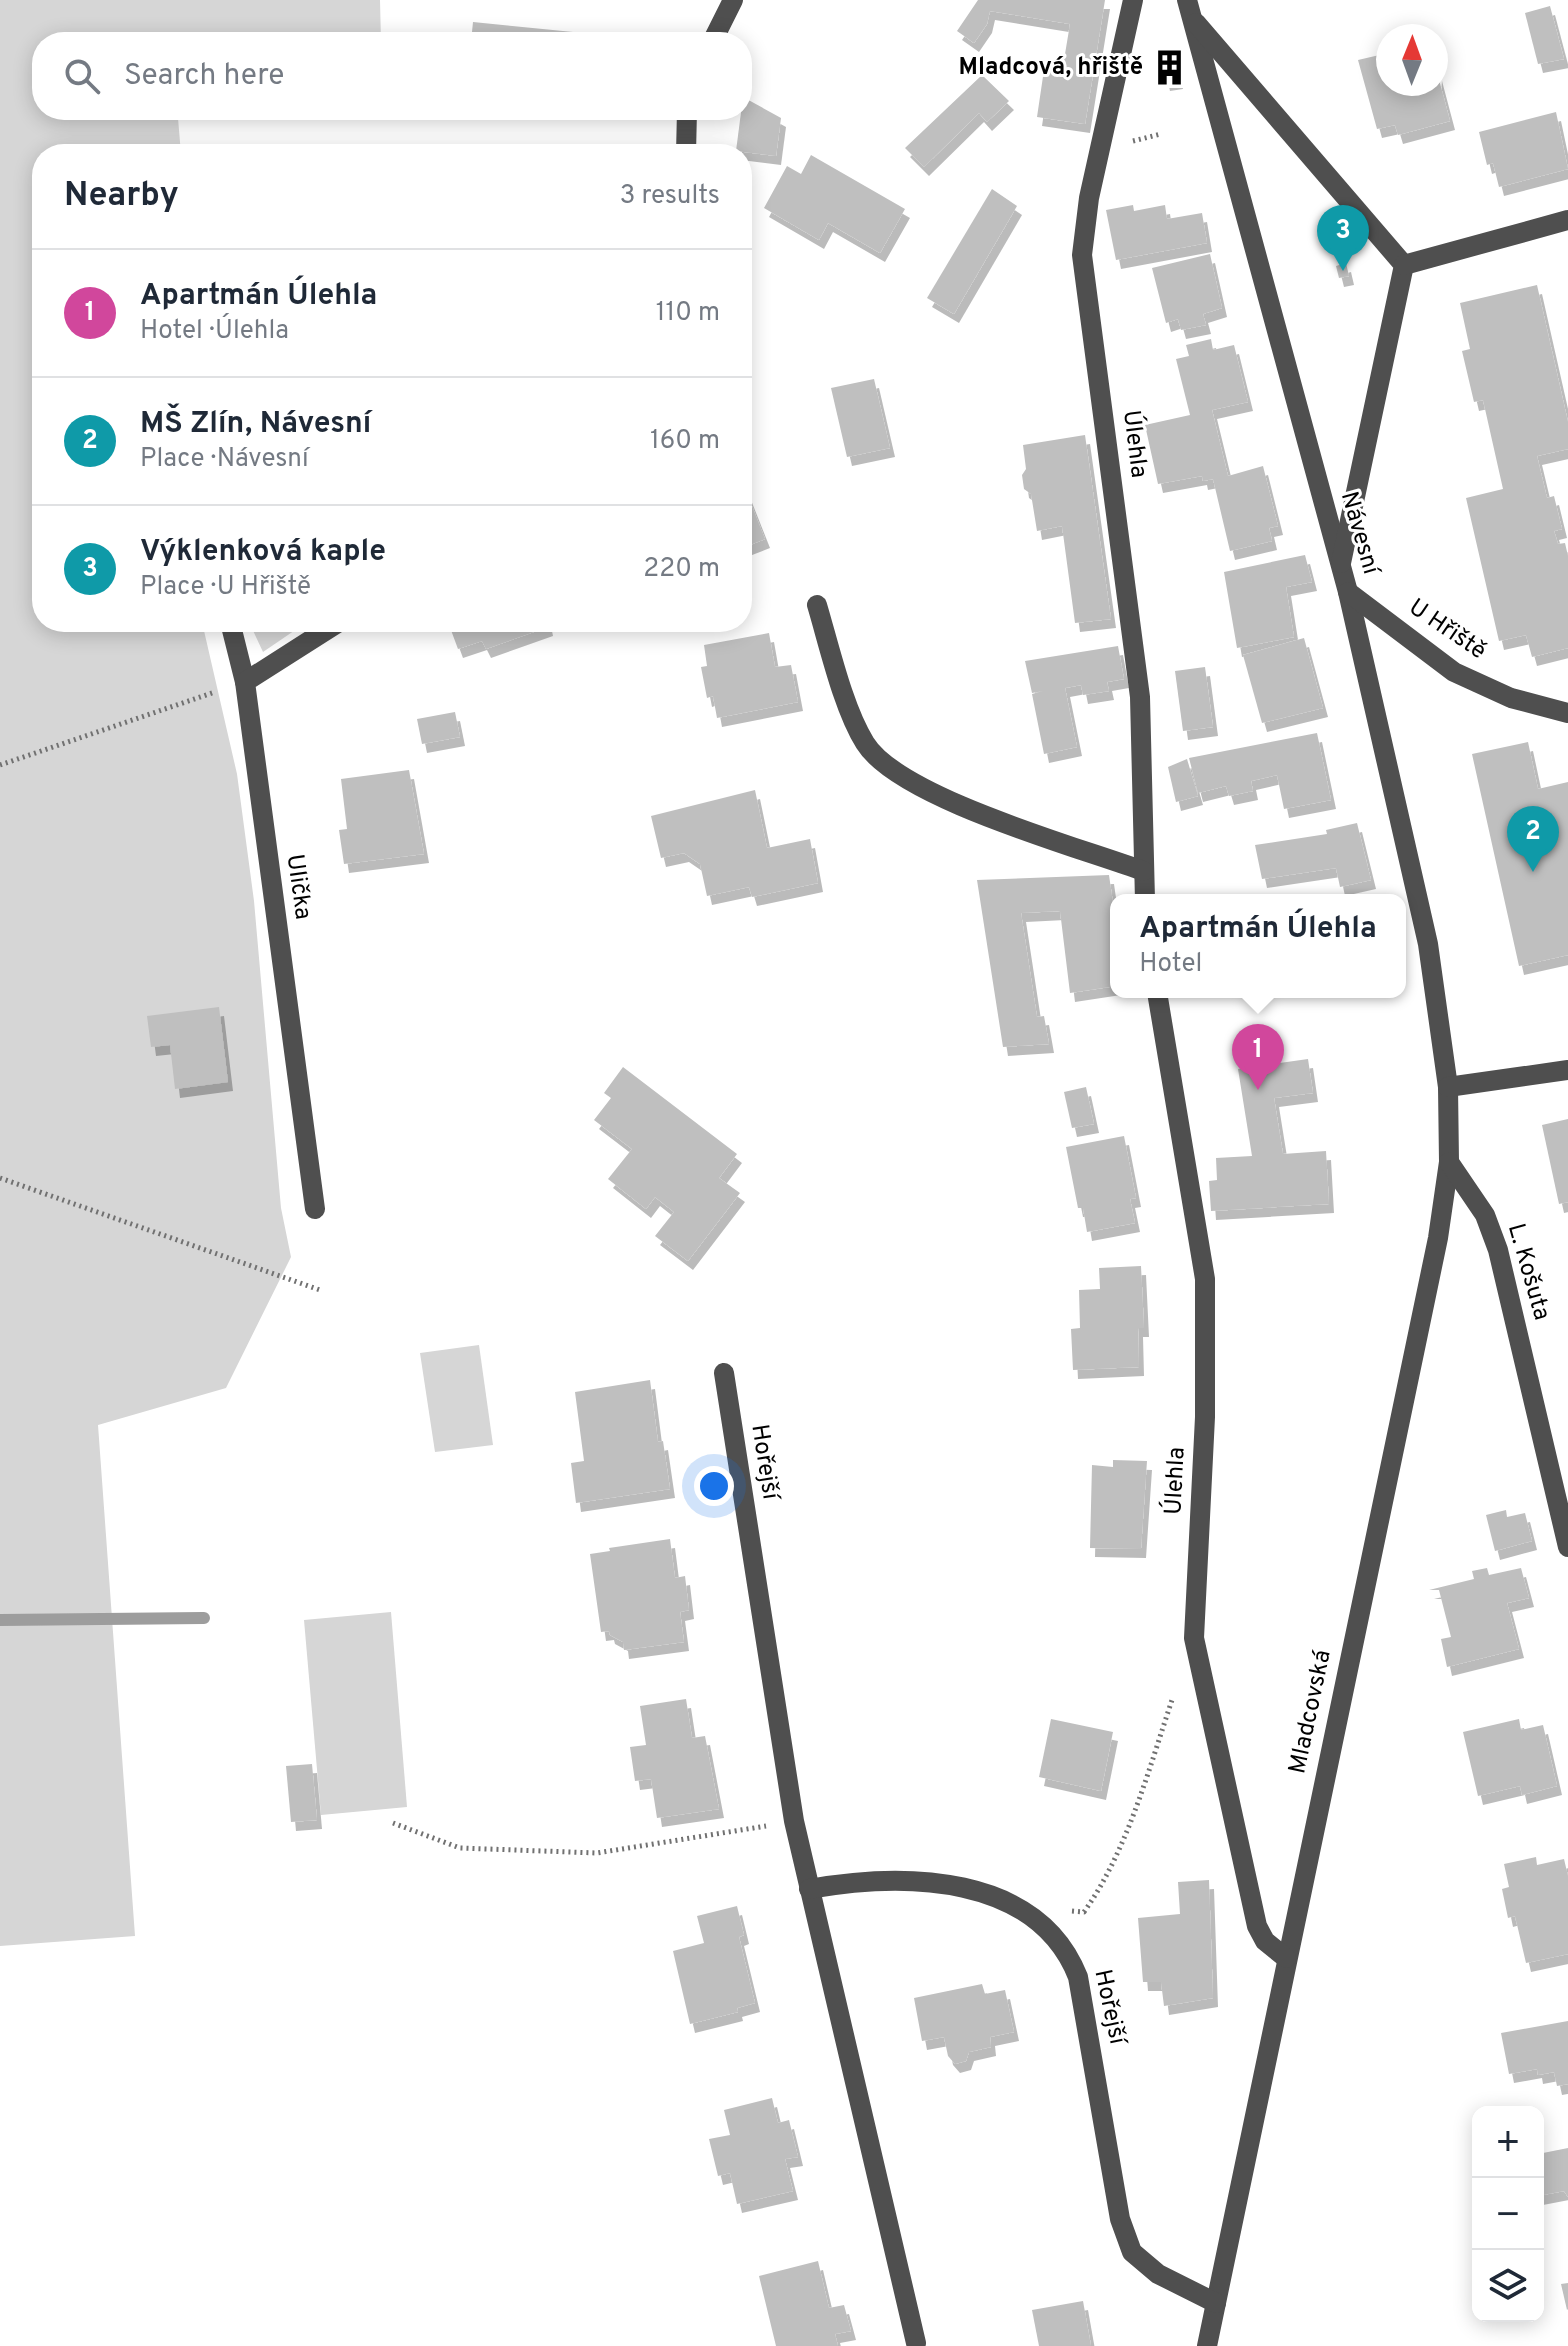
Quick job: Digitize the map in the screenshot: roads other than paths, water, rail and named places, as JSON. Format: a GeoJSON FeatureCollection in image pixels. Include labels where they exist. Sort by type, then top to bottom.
{"type":"FeatureCollection","features":[{"type":"Feature","properties":{"kind":"street"},"geometry":{"type":"LineString","coordinates":[[717,32],[733,0]]}},
{"type":"Feature","properties":{"kind":"street","name":"Úlehla"},"geometry":{"type":"LineString","coordinates":[[1133,0],[1089,198],[1082,255],[1140,697],[1145,894]]}},
{"type":"Feature","properties":{"kind":"street"},"geometry":{"type":"LineString","coordinates":[[1189,8],[1404,265]]}},
{"type":"Feature","properties":{"kind":"street","name":"Návesní"},"geometry":{"type":"LineString","coordinates":[[1189,8],[1348,592],[1428,944],[1448,1087]]}},
{"type":"Feature","properties":{"kind":"street"},"geometry":{"type":"LineString","coordinates":[[686,144],[687,120]]}},
{"type":"Feature","properties":{"kind":"street"},"geometry":{"type":"LineString","coordinates":[[1404,265],[1568,220]]}},
{"type":"Feature","properties":{"kind":"street"},"geometry":{"type":"LineString","coordinates":[[1340,567],[1404,265]]}},
{"type":"Feature","properties":{"kind":"street","name":"U Hřiště"},"geometry":{"type":"LineString","coordinates":[[1348,592],[1454,672],[1511,698],[1568,713]]}},
{"type":"Feature","properties":{"kind":"street"},"geometry":{"type":"LineString","coordinates":[[817,605],[864,742],[881,762],[929,793],[1143,871]]}},
{"type":"Feature","properties":{"kind":"street","name":"Ulička"},"geometry":{"type":"LineString","coordinates":[[232,632],[245,682],[315,1209]]}},
{"type":"Feature","properties":{"kind":"street"},"geometry":{"type":"LineString","coordinates":[[245,682],[323,632]]}},
{"type":"Feature","properties":{"kind":"street","name":"Úlehla"},"geometry":{"type":"LineString","coordinates":[[1158,998],[1205,1279],[1205,1417],[1194,1638],[1251,1904],[1265,1941],[1286,1958]]}},
{"type":"Feature","properties":{"kind":"street"},"geometry":{"type":"LineString","coordinates":[[1448,1087],[1568,1070]]}},
{"type":"Feature","properties":{"kind":"street","name":"Mladcovská"},"geometry":{"type":"LineString","coordinates":[[1207,2346],[1410,1377],[1449,1162],[1448,1087]]}},
{"type":"Feature","properties":{"kind":"street","name":"L. Košuta"},"geometry":{"type":"LineString","coordinates":[[1449,1162],[1485,1215],[1498,1250],[1568,1547]]}},
{"type":"Feature","properties":{"kind":"street","name":"Hořejší"},"geometry":{"type":"LineString","coordinates":[[724,1373],[787,1779],[809,1889],[916,2343]]}},
{"type":"Feature","properties":{"kind":"street","name":"Hořejší"},"geometry":{"type":"LineString","coordinates":[[809,1889],[849,1882],[958,1886],[985,1892],[1037,1919],[1071,1958],[1078,1977],[1120,2219],[1132,2252],[1158,2274],[1216,2303]]}},
{"type":"Feature","properties":{"kind":"waterway"},"geometry":{"type":"LineString","coordinates":[[0,1620],[204,1618]]}},
{"type":"Feature","properties":{"kind":"place","name":"Mladcová, hřiště"},"geometry":{"type":"Point","coordinates":[1169,68]}},
{"type":"Feature","properties":{"kind":"place","name":"Výklenková kaple"},"geometry":{"type":"Point","coordinates":[1343,271]}},
{"type":"Feature","properties":{"kind":"place","name":"MŠ Zlín, Návesní"},"geometry":{"type":"Point","coordinates":[1533,872]}},
{"type":"Feature","properties":{"kind":"place","name":"Apartmán Úlehla"},"geometry":{"type":"Point","coordinates":[1258,1090]}}]}
